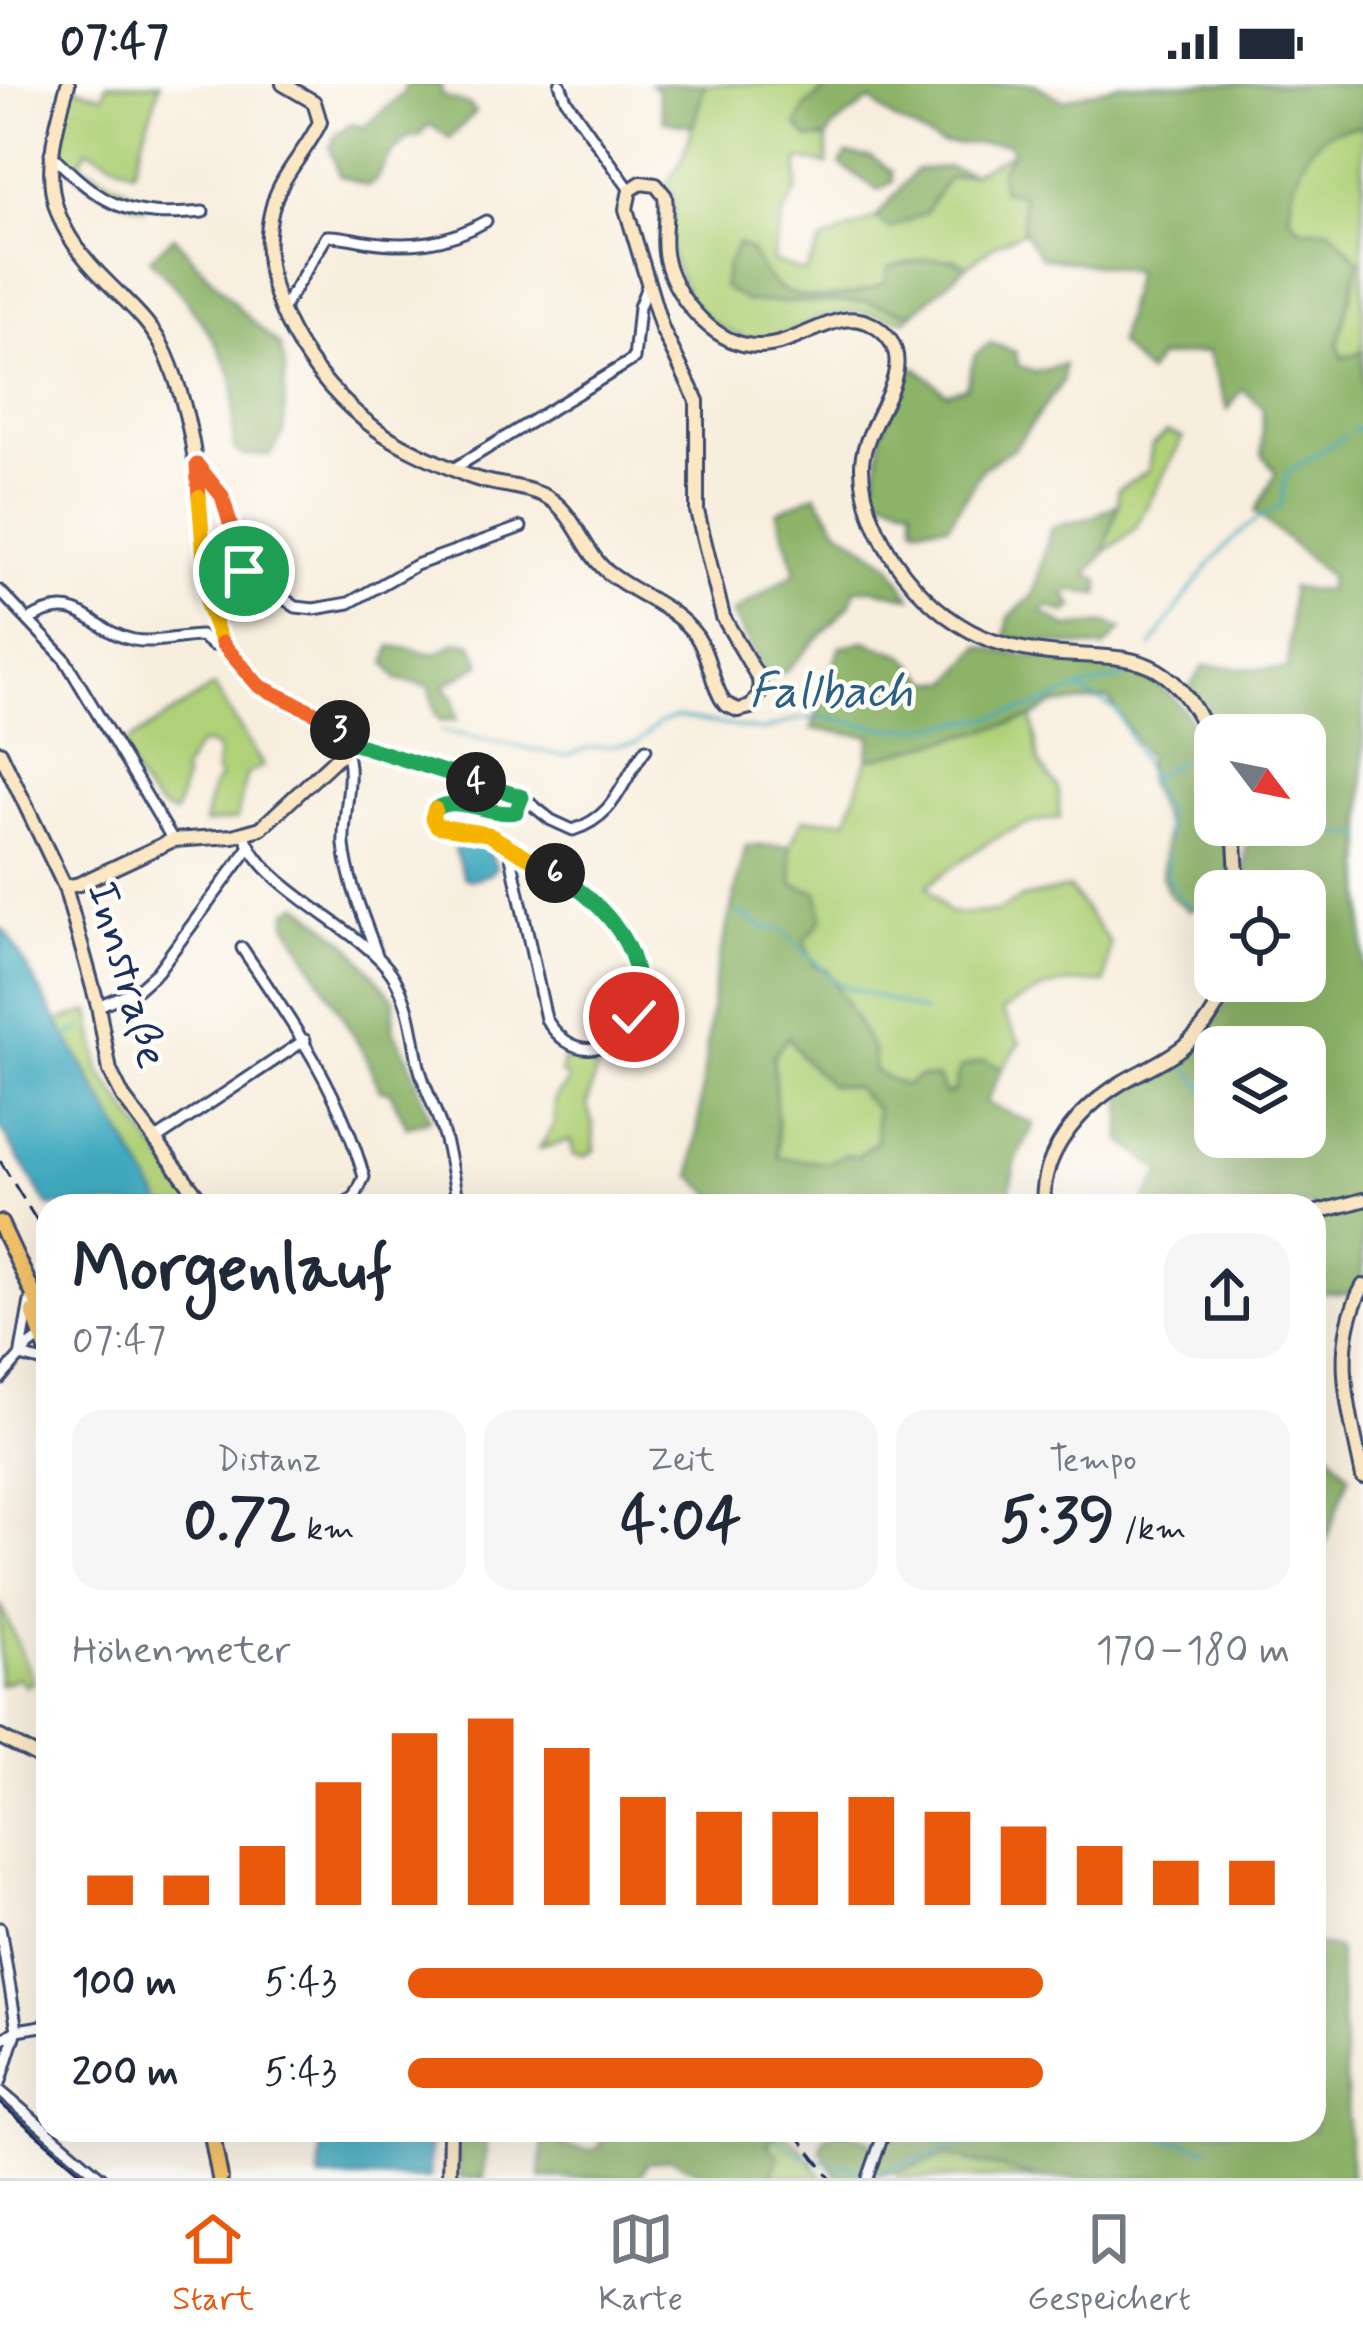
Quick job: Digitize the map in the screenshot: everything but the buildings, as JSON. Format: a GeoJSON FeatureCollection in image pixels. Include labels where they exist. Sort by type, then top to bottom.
{"type":"FeatureCollection","features":[{"type":"Feature","properties":{"kind":"main road"},"geometry":{"type":"LineString","coordinates":[[0,1223],[36,1310]]}},
{"type":"Feature","properties":{"kind":"main road"},"geometry":{"type":"LineString","coordinates":[[214,2142],[220,2178]]}},
{"type":"Feature","properties":{"kind":"street"},"geometry":{"type":"LineString","coordinates":[[68,84],[50,153],[48,178],[57,213],[88,264],[151,325],[182,398],[197,465],[208,607],[216,635],[259,686],[332,721],[347,746],[344,850],[377,956]]}},
{"type":"Feature","properties":{"kind":"street"},"geometry":{"type":"LineString","coordinates":[[283,84],[314,102],[320,122],[281,184],[270,217],[268,262],[282,310],[305,350],[348,405],[402,446],[477,480],[554,502],[606,571],[668,609],[694,633],[724,704],[738,710],[751,707],[760,693],[759,679],[723,617],[699,522],[698,401],[666,338],[648,284],[628,219],[630,190]]}},
{"type":"Feature","properties":{"kind":"street"},"geometry":{"type":"LineString","coordinates":[[560,84],[566,100],[630,190]]}},
{"type":"Feature","properties":{"kind":"street"},"geometry":{"type":"LineString","coordinates":[[50,153],[88,191],[110,203],[169,215],[203,212]]}},
{"type":"Feature","properties":{"kind":"street"},"geometry":{"type":"LineString","coordinates":[[630,190],[649,183],[662,190],[667,204],[664,248],[669,272],[697,315],[723,337],[747,346],[771,346],[856,319],[873,325],[890,340],[896,352],[896,374],[866,444],[863,482],[888,550],[924,596],[957,623],[998,643],[1120,657],[1160,673],[1181,690],[1198,714]]}},
{"type":"Feature","properties":{"kind":"street"},"geometry":{"type":"LineString","coordinates":[[282,310],[326,236],[429,244],[464,235],[486,221]]}},
{"type":"Feature","properties":{"kind":"street"},"geometry":{"type":"LineString","coordinates":[[453,469],[634,358],[639,307],[648,284]]}},
{"type":"Feature","properties":{"kind":"street"},"geometry":{"type":"LineString","coordinates":[[197,465],[222,496],[244,571],[296,607],[349,603],[416,565],[521,527]]}},
{"type":"Feature","properties":{"kind":"street"},"geometry":{"type":"LineString","coordinates":[[0,591],[64,658],[173,840]]}},
{"type":"Feature","properties":{"kind":"street"},"geometry":{"type":"LineString","coordinates":[[29,620],[60,607],[130,640],[201,636],[212,645]]}},
{"type":"Feature","properties":{"kind":"street"},"geometry":{"type":"LineString","coordinates":[[347,746],[522,797],[551,820],[577,830],[615,804],[646,749]]}},
{"type":"Feature","properties":{"kind":"street"},"geometry":{"type":"LineString","coordinates":[[98,1006],[138,989],[157,972],[247,841],[347,746]]}},
{"type":"Feature","properties":{"kind":"street","name":"Innstraße"},"geometry":{"type":"LineString","coordinates":[[0,752],[65,887],[98,1006],[110,1071],[123,1097],[196,1194]]}},
{"type":"Feature","properties":{"kind":"street"},"geometry":{"type":"LineString","coordinates":[[508,843],[546,1019],[572,1044],[592,1047],[614,1040],[634,1017],[638,994],[638,978],[622,934],[587,894],[508,843],[478,832],[437,826],[432,814],[449,802],[514,814],[522,797]]}},
{"type":"Feature","properties":{"kind":"street"},"geometry":{"type":"LineString","coordinates":[[65,887],[173,840],[247,841],[298,896],[377,956],[393,975],[409,1009],[418,1064],[442,1131],[455,1194]]}},
{"type":"Feature","properties":{"kind":"street"},"geometry":{"type":"LineString","coordinates":[[242,947],[334,1092],[364,1178],[356,1194]]}},
{"type":"Feature","properties":{"kind":"street"},"geometry":{"type":"LineString","coordinates":[[1045,1194],[1049,1162],[1076,1123],[1105,1093],[1195,1037],[1218,1002]]}},
{"type":"Feature","properties":{"kind":"street"},"geometry":{"type":"LineString","coordinates":[[154,1141],[305,1040]]}},
{"type":"Feature","properties":{"kind":"street"},"geometry":{"type":"LineString","coordinates":[[1326,1210],[1363,1200]]}},
{"type":"Feature","properties":{"kind":"street"},"geometry":{"type":"LineString","coordinates":[[1363,1286],[1348,1318],[1342,1357],[1363,1477]]}},
{"type":"Feature","properties":{"kind":"street"},"geometry":{"type":"LineString","coordinates":[[20,1356],[28,1331],[29,1295]]}},
{"type":"Feature","properties":{"kind":"street"},"geometry":{"type":"LineString","coordinates":[[0,1379],[36,1341]]}},
{"type":"Feature","properties":{"kind":"street"},"geometry":{"type":"LineString","coordinates":[[20,1356],[36,1360]]}},
{"type":"Feature","properties":{"kind":"street"},"geometry":{"type":"LineString","coordinates":[[0,1737],[36,1756]]}},
{"type":"Feature","properties":{"kind":"street"},"geometry":{"type":"LineString","coordinates":[[0,1928],[17,2030],[0,2088],[36,2120]]}},
{"type":"Feature","properties":{"kind":"street"},"geometry":{"type":"LineString","coordinates":[[0,2041],[17,2030],[36,2028]]}},
{"type":"Feature","properties":{"kind":"street"},"geometry":{"type":"LineString","coordinates":[[61,2142],[102,2178]]}},
{"type":"Feature","properties":{"kind":"street"},"geometry":{"type":"LineString","coordinates":[[449,2178],[450,2142]]}},
{"type":"Feature","properties":{"kind":"street"},"geometry":{"type":"LineString","coordinates":[[868,2178],[881,2142]]}},
{"type":"Feature","properties":{"kind":"green space"},"geometry":{"type":"Polygon","coordinates":[[[107,84],[160,84],[133,171],[87,149],[79,164],[149,201],[145,208],[90,185],[63,151],[71,86],[103,96],[107,84]]]}},
{"type":"Feature","properties":{"kind":"green space"},"geometry":{"type":"Polygon","coordinates":[[[406,84],[441,84],[442,96],[471,106],[475,112],[450,138],[429,124],[420,136],[408,137],[368,186],[339,175],[330,148],[335,136],[351,124],[364,127],[403,94],[406,84]]]}},
{"type":"Feature","properties":{"kind":"green space"},"geometry":{"type":"Polygon","coordinates":[[[651,84],[705,84],[693,126],[664,121],[657,88],[651,84]]]}},
{"type":"Feature","properties":{"kind":"green space"},"geometry":{"type":"Polygon","coordinates":[[[705,84],[832,84],[805,107],[809,139],[827,138],[827,164],[798,160],[797,190],[784,213],[772,261],[805,273],[821,242],[876,218],[889,228],[948,178],[972,173],[1012,153],[1022,195],[1023,232],[997,243],[967,266],[954,258],[890,283],[819,298],[778,288],[750,249],[775,302],[866,301],[912,314],[906,320],[850,312],[769,338],[736,334],[711,321],[694,304],[671,251],[674,205],[667,182],[682,161],[705,84]]]}},
{"type":"Feature","properties":{"kind":"green space"},"geometry":{"type":"Polygon","coordinates":[[[832,84],[1034,84],[1063,100],[1120,84],[1363,84],[1363,127],[1345,128],[1318,141],[1300,166],[1289,215],[1300,229],[1330,229],[1359,261],[1338,345],[1343,358],[1363,351],[1363,1294],[1326,1292],[1326,1194],[1149,1194],[1162,1172],[1122,1141],[1123,1091],[1194,1044],[1194,1158],[1326,1158],[1326,1026],[1211,1026],[1226,1002],[1326,1002],[1326,870],[1246,870],[1246,849],[1326,846],[1326,714],[1205,714],[1188,689],[1204,666],[1288,670],[1291,588],[1327,591],[1329,576],[1255,512],[1276,473],[1262,454],[1263,408],[1242,389],[1228,410],[1207,352],[1158,358],[1147,374],[1118,344],[1135,271],[1041,257],[1023,232],[1022,195],[1001,190],[1000,170],[1012,153],[1009,143],[941,144],[893,119],[870,100],[833,127],[827,138],[809,139],[797,126],[805,107],[832,84]]]}},
{"type":"Feature","properties":{"kind":"green space"},"geometry":{"type":"Polygon","coordinates":[[[1363,127],[1363,351],[1343,358],[1338,345],[1355,280],[1312,231],[1294,226],[1290,204],[1306,151],[1325,132],[1363,127]]]}},
{"type":"Feature","properties":{"kind":"green space"},"geometry":{"type":"Polygon","coordinates":[[[847,154],[871,157],[892,171],[893,182],[878,190],[840,164],[847,154]]]}},
{"type":"Feature","properties":{"kind":"green space"},"geometry":{"type":"Polygon","coordinates":[[[947,167],[972,173],[948,178],[925,213],[889,229],[876,218],[916,170],[947,167]]]}},
{"type":"Feature","properties":{"kind":"green space"},"geometry":{"type":"Polygon","coordinates":[[[174,237],[280,346],[285,366],[284,432],[270,455],[242,455],[234,448],[234,392],[224,359],[187,302],[149,259],[174,237]]]}},
{"type":"Feature","properties":{"kind":"green space"},"geometry":{"type":"Polygon","coordinates":[[[738,243],[775,285],[800,296],[845,295],[873,288],[885,283],[888,268],[908,263],[938,259],[967,266],[912,314],[866,302],[748,302],[723,287],[738,243]]]}},
{"type":"Feature","properties":{"kind":"green space"},"geometry":{"type":"Polygon","coordinates":[[[990,343],[1016,352],[1018,365],[1034,372],[1064,365],[1063,381],[1015,447],[983,468],[948,525],[915,526],[912,506],[875,495],[881,435],[908,370],[917,368],[946,393],[966,387],[975,355],[990,343]]]}},
{"type":"Feature","properties":{"kind":"green space"},"geometry":{"type":"Polygon","coordinates":[[[1168,432],[1183,438],[1135,529],[1104,553],[1118,489],[1148,471],[1152,445],[1168,432]]]}},
{"type":"Feature","properties":{"kind":"green space"},"geometry":{"type":"Polygon","coordinates":[[[816,494],[838,528],[890,564],[911,598],[855,589],[851,604],[786,671],[768,679],[732,613],[796,572],[777,512],[816,494]]]}},
{"type":"Feature","properties":{"kind":"green space"},"geometry":{"type":"Polygon","coordinates":[[[1118,504],[1104,553],[1087,574],[1100,581],[1099,594],[1072,590],[1065,593],[1073,607],[1066,613],[1048,606],[1042,612],[1067,627],[1108,623],[1122,629],[1104,648],[1005,639],[1009,617],[1033,595],[1051,527],[1090,518],[1118,504]]]}},
{"type":"Feature","properties":{"kind":"green space"},"geometry":{"type":"Polygon","coordinates":[[[864,641],[904,655],[930,681],[951,682],[980,646],[1090,661],[1149,679],[1170,695],[1194,728],[1194,846],[1228,846],[1229,870],[1194,870],[1194,909],[1170,896],[1162,876],[1166,828],[1147,781],[1147,758],[1109,699],[1052,705],[1032,718],[867,760],[871,736],[812,729],[840,647],[864,641]]]}},
{"type":"Feature","properties":{"kind":"green space"},"geometry":{"type":"Polygon","coordinates":[[[456,642],[472,643],[481,664],[443,686],[453,697],[457,720],[440,720],[430,687],[397,679],[386,663],[391,646],[437,654],[456,642]]]}},
{"type":"Feature","properties":{"kind":"green space"},"geometry":{"type":"Polygon","coordinates":[[[214,686],[263,766],[246,775],[237,819],[204,824],[213,785],[220,778],[216,773],[218,750],[209,744],[198,745],[181,773],[185,778],[175,814],[149,796],[119,748],[214,686]]]}},
{"type":"Feature","properties":{"kind":"green space"},"geometry":{"type":"Polygon","coordinates":[[[1032,718],[1039,763],[1058,788],[1060,818],[1006,833],[927,886],[949,914],[996,912],[1022,898],[1069,888],[1110,943],[1105,983],[1050,987],[1002,1011],[1020,1043],[1002,1069],[985,1060],[953,1093],[945,1095],[920,1077],[904,1086],[874,1071],[873,1051],[827,970],[815,966],[803,942],[822,919],[818,892],[794,885],[790,846],[803,819],[847,820],[867,760],[1032,718]]]}},
{"type":"Feature","properties":{"kind":"green space"},"geometry":{"type":"Polygon","coordinates":[[[746,846],[790,846],[794,885],[818,892],[822,919],[804,942],[815,966],[827,969],[873,1051],[874,1071],[904,1086],[919,1077],[938,1078],[945,1095],[953,1092],[960,1068],[985,1060],[1002,1069],[986,1103],[1034,1124],[1016,1161],[1009,1194],[713,1194],[692,1177],[715,977],[746,846]],[[789,1036],[773,1056],[779,1158],[828,1163],[845,1154],[858,1156],[877,1141],[876,1109],[855,1087],[830,1085],[800,1055],[789,1036]]]}},
{"type":"Feature","properties":{"kind":"green space"},"geometry":{"type":"Polygon","coordinates":[[[299,904],[348,943],[394,999],[393,1030],[430,1119],[407,1127],[390,1091],[380,1090],[365,1055],[287,923],[287,912],[299,904]]]}},
{"type":"Feature","properties":{"kind":"green space"},"geometry":{"type":"Polygon","coordinates":[[[90,1011],[100,1072],[188,1194],[156,1194],[57,1021],[90,1011]]]}},
{"type":"Feature","properties":{"kind":"green space"},"geometry":{"type":"Polygon","coordinates":[[[789,1035],[876,1109],[877,1141],[858,1156],[845,1155],[828,1163],[779,1158],[773,1056],[789,1035]]]}},
{"type":"Feature","properties":{"kind":"green space"},"geometry":{"type":"Polygon","coordinates":[[[563,1059],[599,1060],[587,1106],[595,1150],[584,1157],[573,1155],[571,1140],[539,1149],[553,1125],[556,1098],[566,1086],[568,1077],[561,1074],[563,1059]]]}},
{"type":"Feature","properties":{"kind":"green space"},"geometry":{"type":"Polygon","coordinates":[[[1326,1447],[1349,1476],[1326,1540],[1326,1447]]]}},
{"type":"Feature","properties":{"kind":"green space"},"geometry":{"type":"Polygon","coordinates":[[[0,1603],[34,1682],[25,1686],[19,1677],[0,1685],[0,1603]]]}},
{"type":"Feature","properties":{"kind":"green space"},"geometry":{"type":"Polygon","coordinates":[[[1326,1946],[1338,1949],[1351,2178],[1039,2178],[947,2155],[898,2172],[838,2178],[821,2151],[823,2142],[870,2142],[879,2147],[881,2142],[1326,2142],[1326,1946]]]}},
{"type":"Feature","properties":{"kind":"green space"},"geometry":{"type":"Polygon","coordinates":[[[458,2142],[486,2142],[484,2178],[459,2178],[458,2142]]]}},
{"type":"Feature","properties":{"kind":"green space"},"geometry":{"type":"Polygon","coordinates":[[[561,2142],[590,2151],[601,2142],[769,2142],[779,2157],[773,2178],[711,2178],[670,2158],[647,2163],[640,2178],[540,2178],[543,2143],[561,2142]]]}},
{"type":"Feature","properties":{"kind":"green space"},"geometry":{"type":"Polygon","coordinates":[[[794,2142],[823,2178],[770,2175],[767,2144],[794,2142]]]}},
{"type":"Feature","properties":{"kind":"green space"},"geometry":{"type":"Polygon","coordinates":[[[947,2155],[1039,2178],[898,2178],[898,2172],[947,2155]]]}},
{"type":"Feature","properties":{"kind":"water"},"geometry":{"type":"Polygon","coordinates":[[[472,837],[487,845],[496,867],[470,880],[464,877],[453,845],[472,837]]]}},
{"type":"Feature","properties":{"kind":"water"},"geometry":{"type":"Polygon","coordinates":[[[0,927],[156,1194],[41,1194],[0,1127],[0,927]]]}},
{"type":"Feature","properties":{"kind":"water"},"geometry":{"type":"Polygon","coordinates":[[[322,2142],[430,2142],[429,2178],[319,2178],[322,2142]]]}},
{"type":"Feature","properties":{"kind":"waterway"},"geometry":{"type":"LineString","coordinates":[[1353,431],[1363,426]]}},
{"type":"Feature","properties":{"kind":"waterway"},"geometry":{"type":"LineString","coordinates":[[1151,647],[1224,549],[1260,517],[1281,506],[1286,473],[1345,436]]}},
{"type":"Feature","properties":{"kind":"waterway"},"geometry":{"type":"LineString","coordinates":[[1079,689],[1129,676]]}},
{"type":"Feature","properties":{"kind":"waterway","name":"Fallbach"},"geometry":{"type":"LineString","coordinates":[[442,731],[565,756],[588,748],[637,743],[659,723],[677,717],[762,731],[798,719],[827,718],[888,729],[929,727],[994,717],[1078,689],[1116,710],[1148,774],[1154,776],[1179,761]]}},
{"type":"Feature","properties":{"kind":"waterway"},"geometry":{"type":"LineString","coordinates":[[1148,774],[1165,815],[1168,840]]}},
{"type":"Feature","properties":{"kind":"waterway","name":"Fallbach"},"geometry":{"type":"LineString","coordinates":[[1326,831],[1363,837]]}},
{"type":"Feature","properties":{"kind":"waterway"},"geometry":{"type":"LineString","coordinates":[[1166,851],[1170,882],[1190,905]]}},
{"type":"Feature","properties":{"kind":"waterway"},"geometry":{"type":"LineString","coordinates":[[737,912],[765,928],[782,930],[839,984],[925,1012]]}},
{"type":"Feature","properties":{"kind":"waterway","name":"Fallbach"},"geometry":{"type":"LineString","coordinates":[[63,1040],[82,1028]]}},
{"type":"Feature","properties":{"kind":"waterway"},"geometry":{"type":"LineString","coordinates":[[1181,1062],[1194,1076]]}},
{"type":"Feature","properties":{"kind":"waterway"},"geometry":{"type":"LineString","coordinates":[[782,2142],[803,2156],[866,2170]]}},
{"type":"Feature","properties":{"kind":"waterway"},"geometry":{"type":"LineString","coordinates":[[878,2172],[972,2142]]}},
{"type":"Feature","properties":{"kind":"waterway"},"geometry":{"type":"LineString","coordinates":[[1181,2142],[1209,2149]]}},
{"type":"Feature","properties":{"kind":"tram line"},"geometry":{"type":"LineString","coordinates":[[0,2103],[36,2134]]}},
{"type":"Feature","properties":{"kind":"tram line"},"geometry":{"type":"LineString","coordinates":[[46,2142],[88,2178]]}},
{"type":"Feature","properties":{"kind":"railway"},"geometry":{"type":"LineString","coordinates":[[0,1161],[36,1220]]}},
{"type":"Feature","properties":{"kind":"railway"},"geometry":{"type":"LineString","coordinates":[[803,2142],[830,2178]]}},
{"type":"Feature","properties":{"kind":"route"},"geometry":{"type":"LineString","coordinates":[[244,571],[222,496],[197,465],[208,607],[216,635],[247,675],[259,686],[332,721],[349,742],[522,797],[514,814],[449,802],[436,807],[432,818],[441,827],[488,834],[508,843],[597,902],[618,927],[634,966],[639,984],[634,1017]]}}]}
